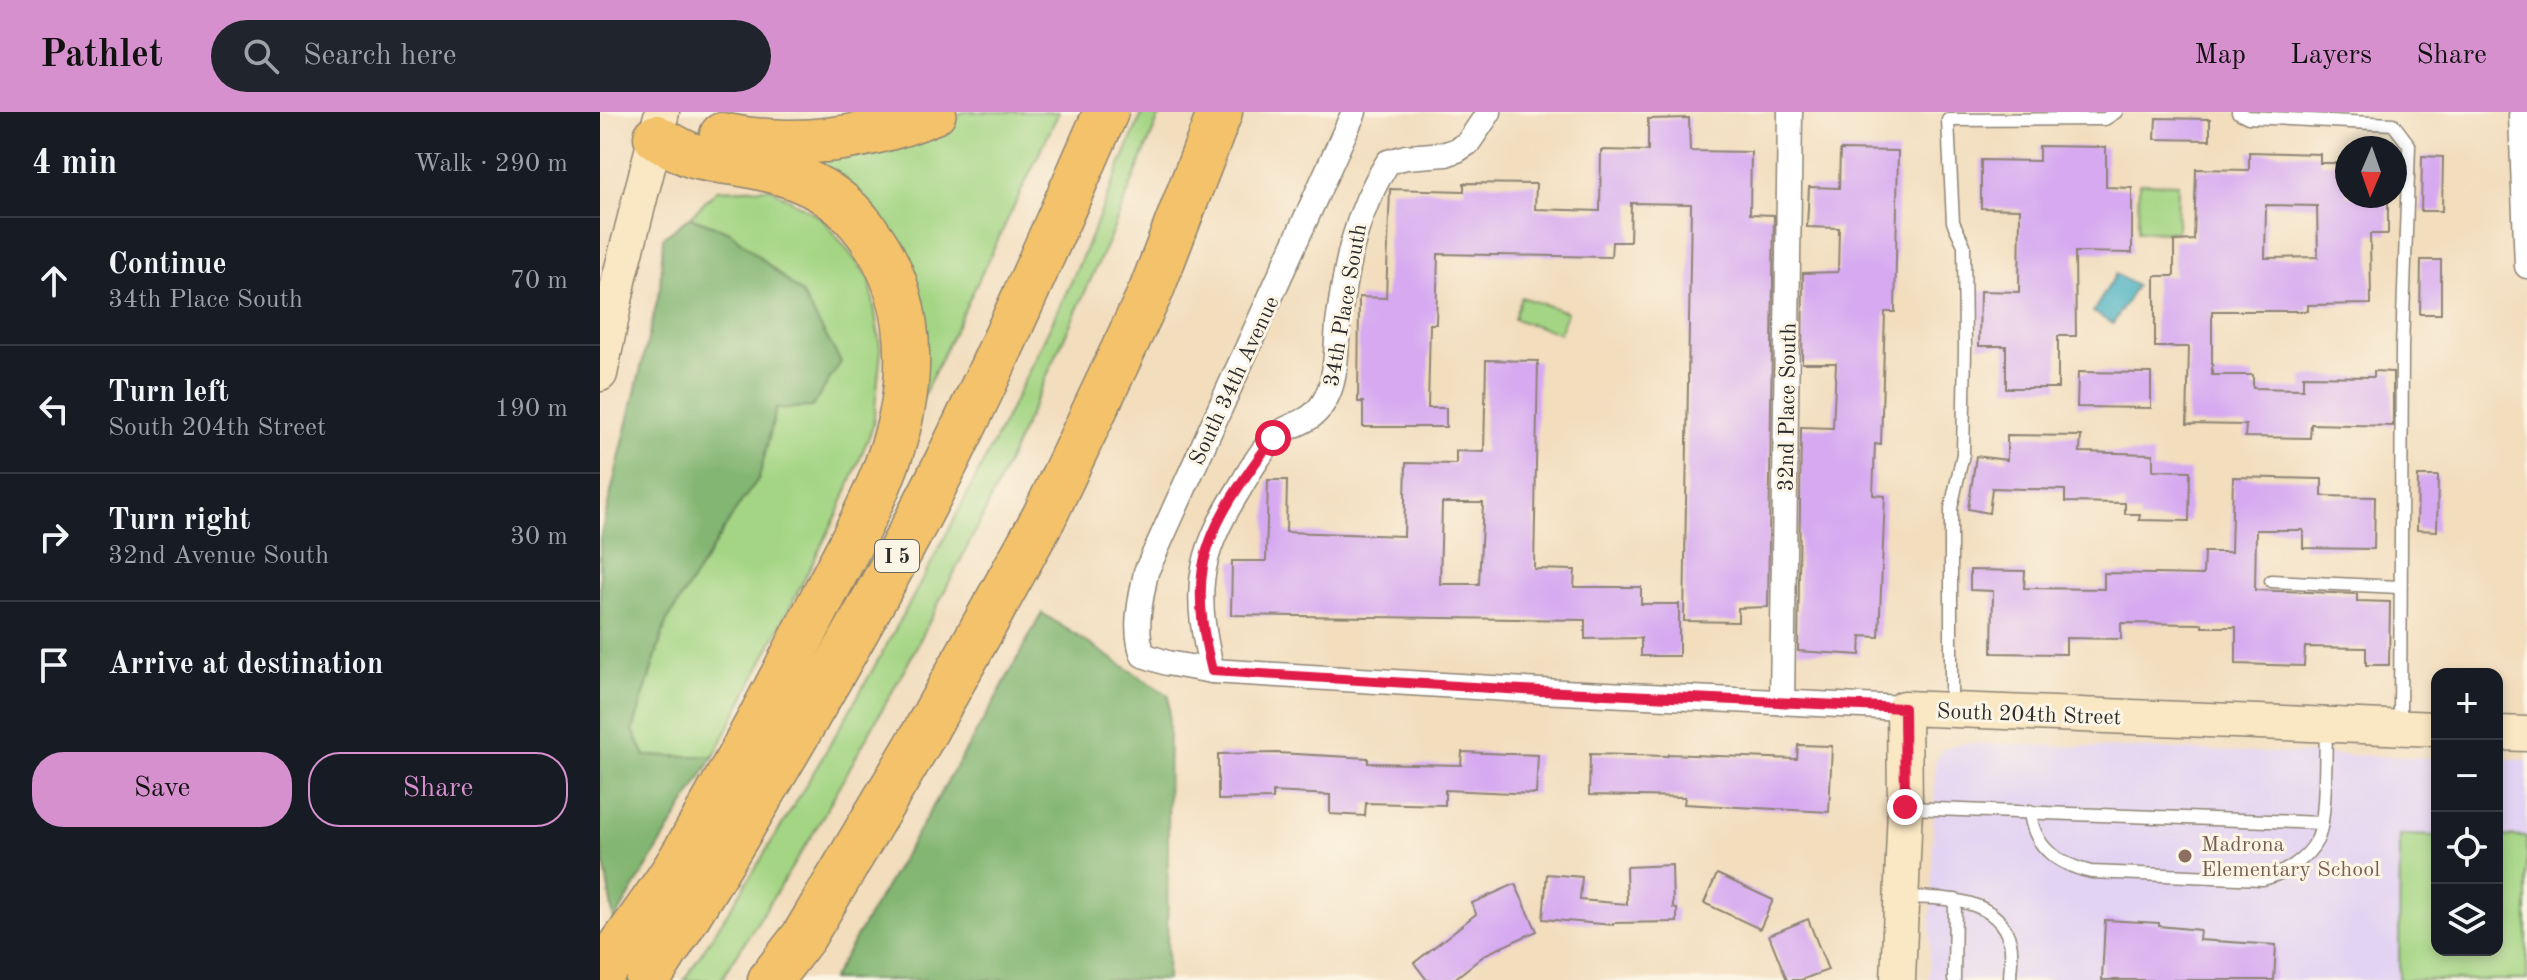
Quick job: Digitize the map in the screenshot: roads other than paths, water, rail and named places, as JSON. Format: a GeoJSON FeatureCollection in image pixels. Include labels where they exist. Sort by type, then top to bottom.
{"type":"FeatureCollection","features":[{"type":"Feature","properties":{"kind":"highway"},"geometry":{"type":"LineString","coordinates":[[659,125],[737,138],[806,142],[875,132],[934,112]]}},
{"type":"Feature","properties":{"kind":"highway","name":"I 5"},"geometry":{"type":"LineString","coordinates":[[648,980],[733,846],[910,533],[994,364],[1106,112]]}},
{"type":"Feature","properties":{"kind":"highway"},"geometry":{"type":"LineString","coordinates":[[770,980],[804,936],[921,739],[1044,517],[1151,291],[1220,112]]}},
{"type":"Feature","properties":{"kind":"highway"},"geometry":{"type":"LineString","coordinates":[[600,978],[679,863],[786,670],[880,486],[901,416],[906,384],[906,329],[895,282],[876,244],[849,212],[823,190],[805,180],[764,168],[696,157],[659,125]]}},
{"type":"Feature","properties":{"kind":"highway"},"geometry":{"type":"LineString","coordinates":[[791,980],[804,936]]}},
{"type":"Feature","properties":{"kind":"street","name":"South 34th Avenue"},"geometry":{"type":"LineString","coordinates":[[1143,655],[1139,642],[1139,612],[1146,572],[1354,112]]}},
{"type":"Feature","properties":{"kind":"street","name":"34th Place South"},"geometry":{"type":"LineString","coordinates":[[1212,671],[1201,600],[1203,568],[1209,543],[1218,522],[1273,438],[1307,422],[1327,397],[1333,379],[1339,317],[1352,245],[1363,207],[1388,162],[1457,150],[1468,143],[1489,112]]}},
{"type":"Feature","properties":{"kind":"street","name":"32nd Place South"},"geometry":{"type":"LineString","coordinates":[[1782,703],[1790,112]]}},
{"type":"Feature","properties":{"kind":"street"},"geometry":{"type":"LineString","coordinates":[[2527,113],[2521,115],[2527,266]]}},
{"type":"Feature","properties":{"kind":"street"},"geometry":{"type":"LineString","coordinates":[[600,374],[620,276],[659,125]]}},
{"type":"Feature","properties":{"kind":"street","name":"South 204th Street"},"geometry":{"type":"LineString","coordinates":[[1143,655],[1212,671],[1782,703],[2431,729]]}},
{"type":"Feature","properties":{"kind":"street"},"geometry":{"type":"LineString","coordinates":[[1898,980],[1905,807],[1904,708]]}},
{"type":"Feature","properties":{"kind":"street"},"geometry":{"type":"LineString","coordinates":[[2503,733],[2527,734]]}},
{"type":"Feature","properties":{"kind":"lane"},"geometry":{"type":"LineString","coordinates":[[1951,709],[1951,508],[1963,454],[1965,333],[1964,245],[1953,222],[1948,120],[2105,119],[2116,112]]}},
{"type":"Feature","properties":{"kind":"lane"},"geometry":{"type":"LineString","coordinates":[[2238,112],[2248,117],[2393,124],[2409,145],[2402,348],[2400,727]]}},
{"type":"Feature","properties":{"kind":"lane"},"geometry":{"type":"LineString","coordinates":[[2271,581],[2399,587]]}},
{"type":"Feature","properties":{"kind":"lane"},"geometry":{"type":"LineString","coordinates":[[2030,811],[2032,828],[2045,849],[2069,867],[2091,872],[2248,879],[2280,875],[2317,840],[2322,823],[2326,726]]}},
{"type":"Feature","properties":{"kind":"lane"},"geometry":{"type":"LineString","coordinates":[[1905,807],[2322,823]]}},
{"type":"Feature","properties":{"kind":"lane"},"geometry":{"type":"LineString","coordinates":[[1900,897],[1971,903],[1993,915],[2005,928],[2011,945],[2010,980]]}},
{"type":"Feature","properties":{"kind":"lane"},"geometry":{"type":"LineString","coordinates":[[1954,980],[1955,900]]}},
{"type":"Feature","properties":{"kind":"water"},"geometry":{"type":"Polygon","coordinates":[[[2116,274],[2136,286],[2113,324],[2093,312],[2116,274]]]}},
{"type":"Feature","properties":{"kind":"place","name":"Madrona Elementary School"},"geometry":{"type":"Point","coordinates":[2185,856]}}]}
